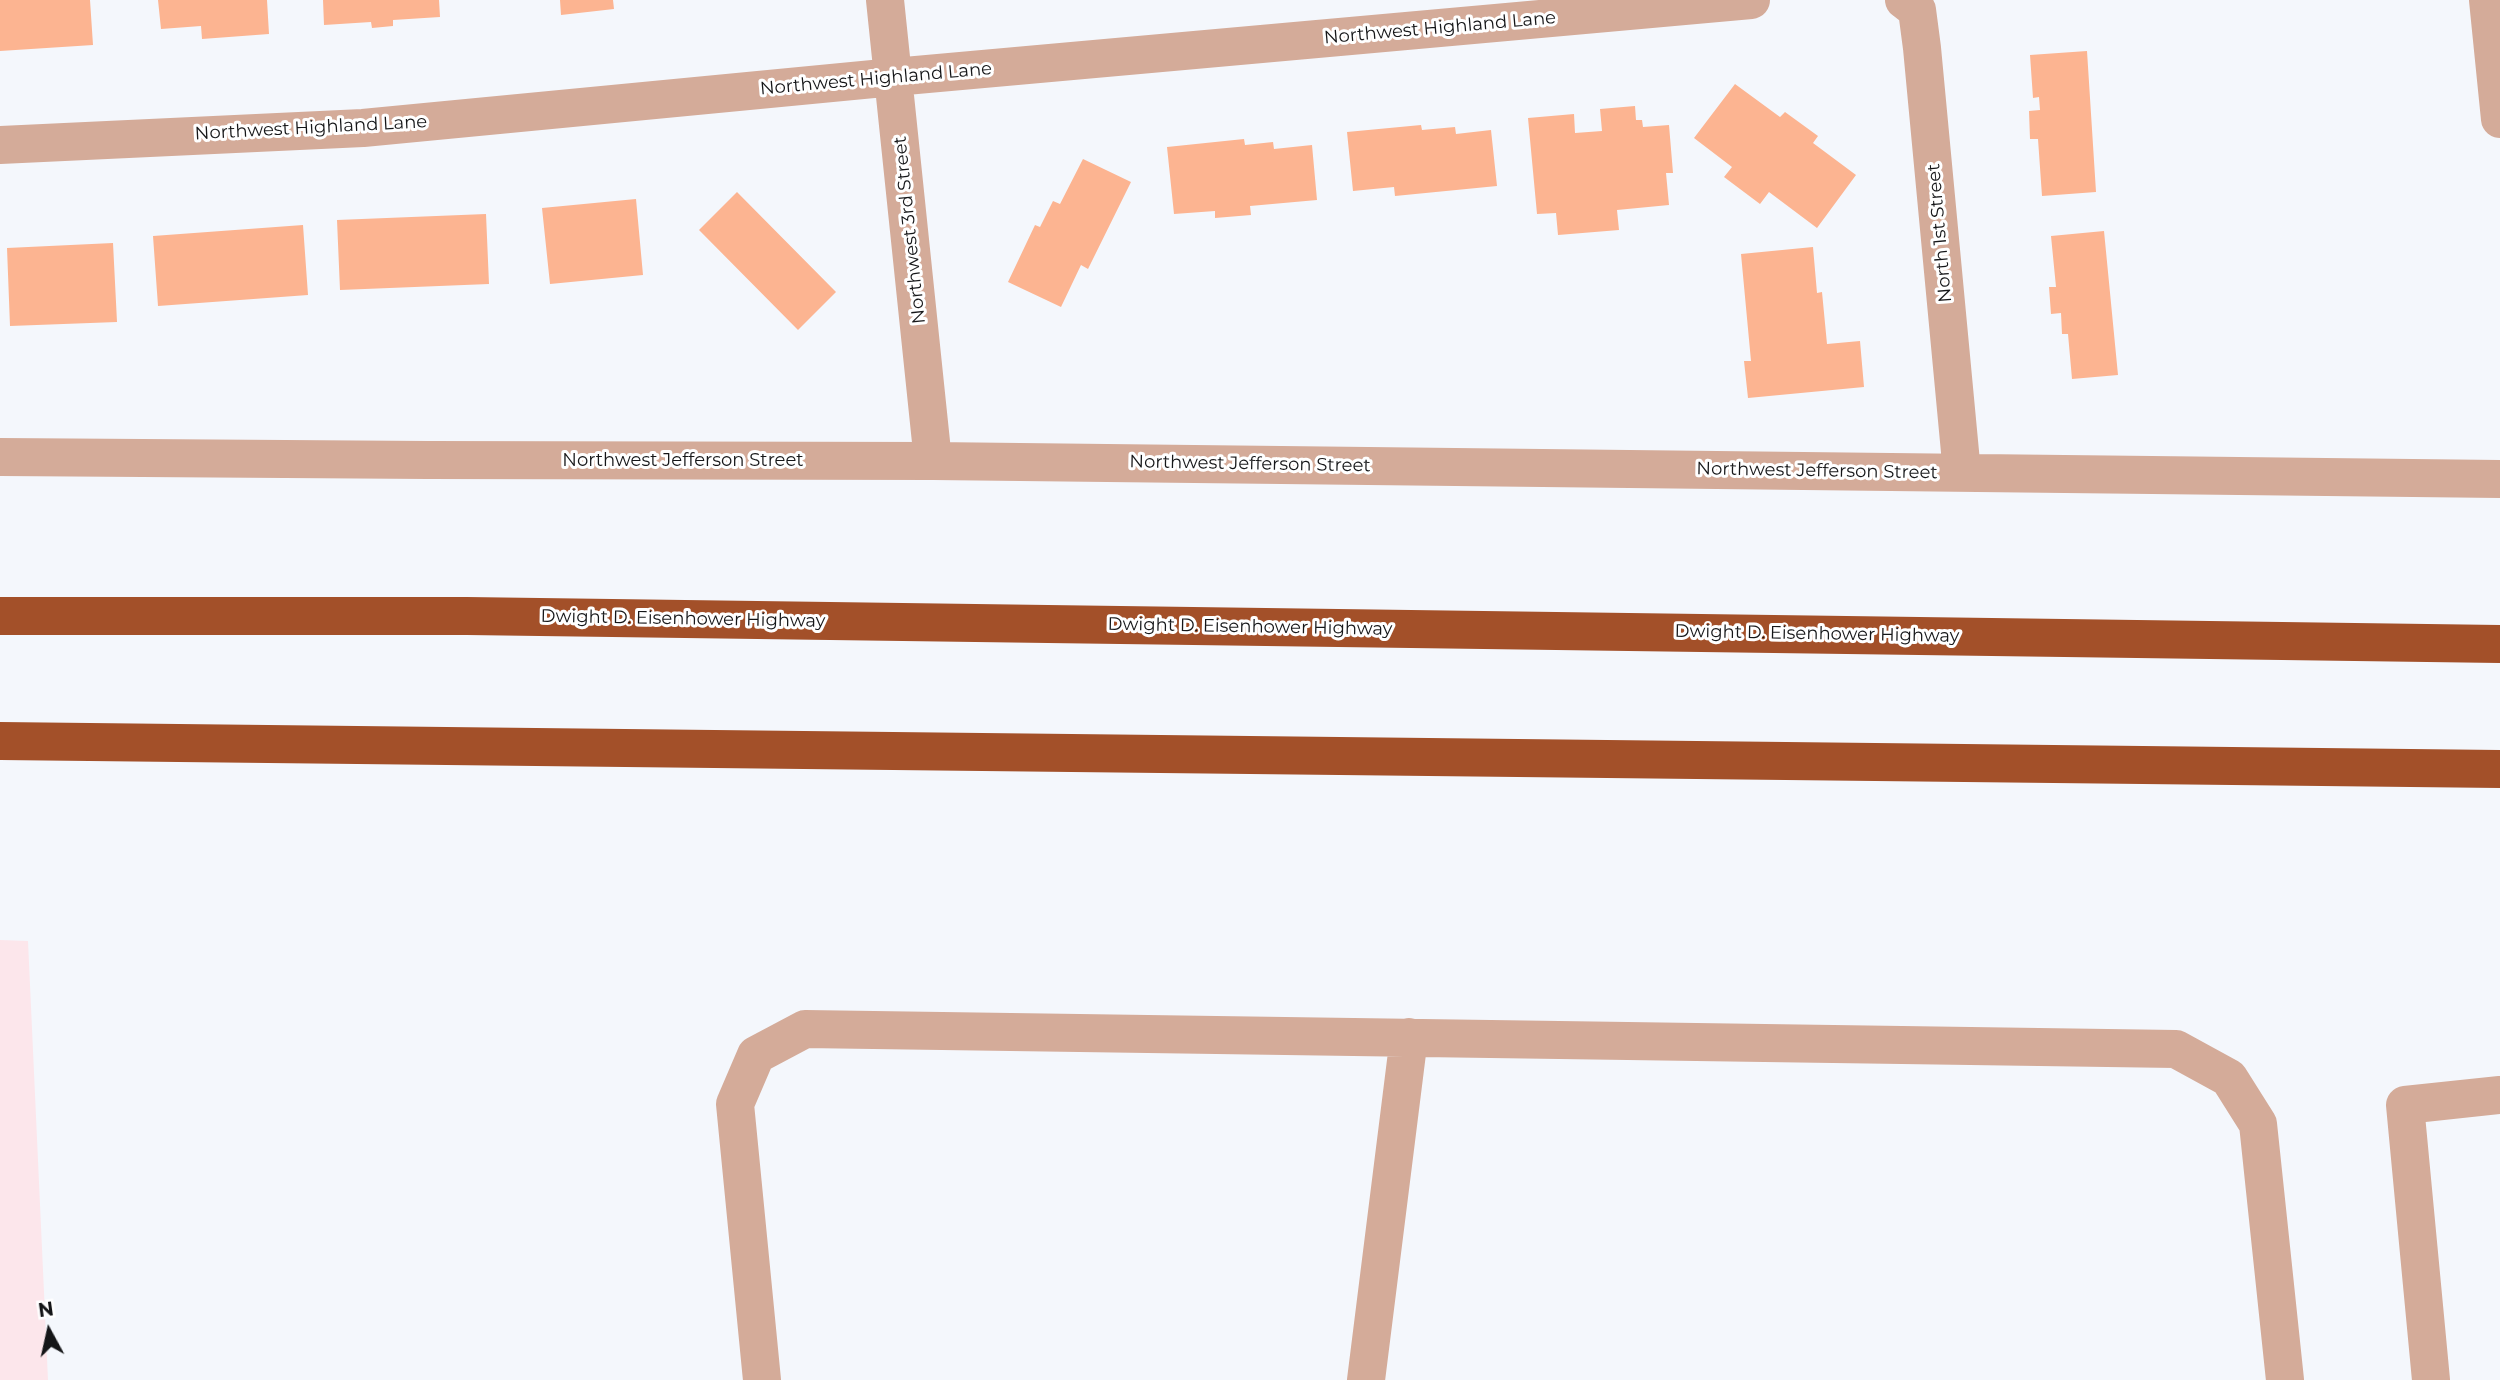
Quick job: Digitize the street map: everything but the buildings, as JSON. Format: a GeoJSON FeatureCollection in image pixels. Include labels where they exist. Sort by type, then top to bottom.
{"type":"FeatureCollection","features":[{"type":"Feature","properties":{"kind":"highway","name":"Dwight D. Eisenhower Highway"},"geometry":{"type":"LineString","coordinates":[[0,615],[467,616],[2500,644]]}},
{"type":"Feature","properties":{"kind":"highway"},"geometry":{"type":"LineString","coordinates":[[0,741],[2500,769]]}},
{"type":"Feature","properties":{"kind":"street","name":"Northwest 3rd Street"},"geometry":{"type":"LineString","coordinates":[[885,0],[933,461]]}},
{"type":"Feature","properties":{"kind":"street","name":"Northwest Highland Lane"},"geometry":{"type":"LineString","coordinates":[[0,145],[363,128],[1751,0]]}},
{"type":"Feature","properties":{"kind":"street","name":"North 1st Street"},"geometry":{"type":"LineString","coordinates":[[1904,0],[1917,10],[1921,36],[1962,473]]}},
{"type":"Feature","properties":{"kind":"street"},"geometry":{"type":"LineString","coordinates":[[2488,0],[2500,119]]}},
{"type":"Feature","properties":{"kind":"street","name":"Northwest Jefferson Street"},"geometry":{"type":"LineString","coordinates":[[0,457],[933,461],[2500,479]]}},
{"type":"Feature","properties":{"kind":"street"},"geometry":{"type":"LineString","coordinates":[[762,1380],[735,1104],[757,1055],[805,1029],[2176,1049],[2229,1078],[2258,1124],[2285,1380]]}},
{"type":"Feature","properties":{"kind":"street"},"geometry":{"type":"LineString","coordinates":[[1366,1380],[1409,1037]]}},
{"type":"Feature","properties":{"kind":"street"},"geometry":{"type":"LineString","coordinates":[[2431,1380],[2405,1105],[2500,1095]]}},
{"type":"Feature","properties":{"kind":"shaded area"},"geometry":{"type":"Polygon","coordinates":[[[0,940],[28,941],[48,1380],[0,1380],[0,940]]]}}]}
